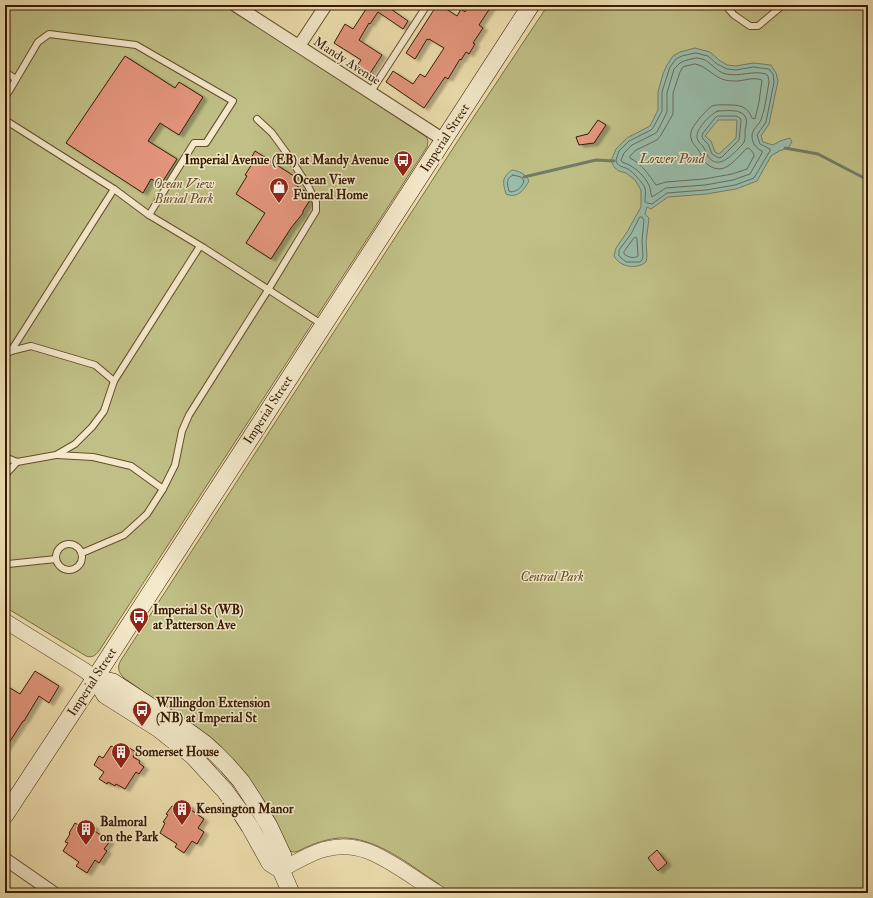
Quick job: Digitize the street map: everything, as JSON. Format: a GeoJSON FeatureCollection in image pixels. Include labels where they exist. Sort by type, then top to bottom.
{"type":"FeatureCollection","features":[{"type":"Feature","properties":{"kind":"main road","name":"Imperial Street"},"geometry":{"type":"LineString","coordinates":[[5,815],[531,5]]}},
{"type":"Feature","properties":{"kind":"main road"},"geometry":{"type":"LineString","coordinates":[[95,678],[105,695],[159,729],[193,756],[225,791],[250,827],[270,863],[281,870],[291,893]]}},
{"type":"Feature","properties":{"kind":"street","name":"Mandy Avenue"},"geometry":{"type":"LineString","coordinates":[[236,5],[444,140]]}},
{"type":"Feature","properties":{"kind":"street"},"geometry":{"type":"LineString","coordinates":[[299,46],[326,5]]}},
{"type":"Feature","properties":{"kind":"street"},"geometry":{"type":"LineString","coordinates":[[5,621],[95,678]]}},
{"type":"Feature","properties":{"kind":"street"},"geometry":{"type":"LineString","coordinates":[[281,870],[326,849],[347,847],[361,849],[386,860],[438,893]]}},
{"type":"Feature","properties":{"kind":"street"},"geometry":{"type":"LineString","coordinates":[[5,859],[54,893]]}},
{"type":"Feature","properties":{"kind":"lane"},"geometry":{"type":"LineString","coordinates":[[370,93],[427,5]]}},
{"type":"Feature","properties":{"kind":"lane"},"geometry":{"type":"LineString","coordinates":[[724,5],[734,15],[750,26],[758,26],[783,5]]}},
{"type":"Feature","properties":{"kind":"lane"},"geometry":{"type":"LineString","coordinates":[[5,98],[38,42],[49,34],[136,45],[233,101],[206,143],[194,143],[148,215]]}},
{"type":"Feature","properties":{"kind":"lane"},"geometry":{"type":"LineString","coordinates":[[5,72],[16,79]]}},
{"type":"Feature","properties":{"kind":"lane"},"geometry":{"type":"LineString","coordinates":[[82,553],[124,535],[147,514],[163,489],[175,465],[182,431],[189,415],[316,211],[316,202],[308,186],[272,133],[257,119]]}},
{"type":"Feature","properties":{"kind":"lane"},"geometry":{"type":"LineString","coordinates":[[5,120],[114,189],[148,215],[200,246],[323,326]]}},
{"type":"Feature","properties":{"kind":"lane"},"geometry":{"type":"LineString","coordinates":[[5,355],[11,350],[114,189]]}},
{"type":"Feature","properties":{"kind":"lane"},"geometry":{"type":"LineString","coordinates":[[56,455],[75,444],[92,427],[104,411],[114,381],[200,246]]}},
{"type":"Feature","properties":{"kind":"lane"},"geometry":{"type":"LineString","coordinates":[[11,350],[31,346],[75,358],[95,365],[114,381]]}},
{"type":"Feature","properties":{"kind":"lane"},"geometry":{"type":"LineString","coordinates":[[5,457],[17,462],[56,455],[93,457],[131,466],[163,489]]}},
{"type":"Feature","properties":{"kind":"lane"},"geometry":{"type":"LineString","coordinates":[[5,475],[17,462]]}},
{"type":"Feature","properties":{"kind":"lane"},"geometry":{"type":"LineString","coordinates":[[65,544],[73,544],[82,553],[81,562],[76,568],[71,570],[67,570],[60,566],[56,559],[59,548],[65,544]]}},
{"type":"Feature","properties":{"kind":"lane"},"geometry":{"type":"LineString","coordinates":[[5,563],[8,564],[56,559]]}},
{"type":"Feature","properties":{"kind":"green space","name":"Ocean View Burial Park"},"geometry":{"type":"Polygon","coordinates":[[[5,5],[227,5],[425,136],[428,141],[427,147],[99,651],[92,657],[86,656],[5,607],[5,5]]]}},
{"type":"Feature","properties":{"kind":"green space","name":"Central Park"},"geometry":{"type":"Polygon","coordinates":[[[548,5],[868,5],[868,893],[446,893],[441,889],[439,884],[392,853],[366,842],[353,839],[335,838],[316,843],[295,852],[290,851],[286,849],[204,734],[124,678],[119,672],[121,660],[459,139],[548,5]]]}},
{"type":"Feature","properties":{"kind":"water","name":"Lower Pond"},"geometry":{"type":"Polygon","coordinates":[[[695,48],[710,52],[727,65],[736,66],[753,63],[771,65],[776,73],[778,81],[769,124],[761,136],[763,142],[773,145],[790,138],[792,142],[788,148],[771,156],[757,181],[736,189],[706,194],[668,197],[651,209],[647,207],[645,214],[649,218],[646,242],[646,262],[633,267],[624,265],[614,256],[616,248],[641,207],[641,190],[635,180],[626,173],[619,171],[614,167],[611,161],[616,149],[627,138],[650,126],[658,110],[658,92],[663,74],[673,56],[680,52],[695,48]],[[718,120],[705,136],[711,141],[715,152],[719,154],[736,138],[737,120],[718,120]]]}},
{"type":"Feature","properties":{"kind":"water"},"geometry":{"type":"Polygon","coordinates":[[[512,170],[522,173],[529,181],[520,193],[510,195],[506,194],[504,178],[512,170]]]}},
{"type":"Feature","properties":{"kind":"building"},"geometry":{"type":"Polygon","coordinates":[[[368,5],[385,5],[408,21],[403,29],[378,12],[370,24],[369,23],[359,40],[382,55],[369,75],[356,67],[361,60],[334,43],[345,24],[353,29],[368,5]]]}},
{"type":"Feature","properties":{"kind":"building"},"geometry":{"type":"Polygon","coordinates":[[[437,5],[440,5],[457,16],[461,9],[465,12],[469,5],[492,5],[479,25],[483,28],[473,43],[475,44],[469,54],[466,52],[461,60],[460,59],[448,79],[445,77],[424,108],[386,82],[393,71],[413,84],[420,74],[425,77],[444,48],[427,39],[415,59],[406,53],[437,5]]]}},
{"type":"Feature","properties":{"kind":"building"},"geometry":{"type":"Polygon","coordinates":[[[125,56],[175,88],[179,82],[203,97],[179,135],[160,123],[148,141],[177,159],[161,184],[151,179],[143,193],[66,143],[125,56]]]}},
{"type":"Feature","properties":{"kind":"building"},"geometry":{"type":"Polygon","coordinates":[[[598,120],[606,125],[594,143],[579,145],[576,137],[588,134],[598,120]]]}},
{"type":"Feature","properties":{"kind":"building","name":"Ocean View Funeral Home"},"geometry":{"type":"Polygon","coordinates":[[[255,151],[297,178],[294,184],[306,192],[310,200],[303,213],[291,228],[271,259],[246,243],[265,213],[236,194],[247,176],[245,175],[252,164],[249,162],[255,151]]]}},
{"type":"Feature","properties":{"kind":"building"},"geometry":{"type":"Polygon","coordinates":[[[35,671],[59,686],[49,703],[39,696],[5,749],[5,685],[20,694],[35,671]]]}},
{"type":"Feature","properties":{"kind":"building","name":"Somerset House"},"geometry":{"type":"Polygon","coordinates":[[[124,745],[136,752],[133,757],[140,761],[139,763],[144,767],[139,774],[136,772],[125,789],[116,784],[115,786],[108,782],[107,784],[99,779],[104,772],[94,765],[99,756],[103,758],[111,746],[120,751],[124,745]]]}},
{"type":"Feature","properties":{"kind":"building","name":"Kensington Manor"},"geometry":{"type":"Polygon","coordinates":[[[185,803],[192,808],[191,810],[204,819],[198,828],[204,832],[197,844],[192,841],[184,853],[175,847],[177,844],[160,833],[165,823],[163,822],[168,815],[166,814],[172,806],[178,809],[180,806],[182,808],[185,803]]]}},
{"type":"Feature","properties":{"kind":"building","name":"Balmoral on the Park"},"geometry":{"type":"Polygon","coordinates":[[[87,822],[95,827],[93,830],[110,841],[104,849],[107,851],[99,863],[95,860],[87,873],[76,866],[79,862],[63,851],[68,843],[65,842],[75,823],[84,827],[87,822]]]}},
{"type":"Feature","properties":{"kind":"building"},"geometry":{"type":"Polygon","coordinates":[[[657,850],[667,863],[658,871],[648,858],[657,850]]]}},
{"type":"Feature","properties":{"kind":"waterway"},"geometry":{"type":"LineString","coordinates":[[785,148],[818,154],[868,180]]}},
{"type":"Feature","properties":{"kind":"waterway"},"geometry":{"type":"LineString","coordinates":[[524,177],[596,160],[614,161]]}},
{"type":"Feature","properties":{"kind":"place","name":"Imperial Avenue (EB) at Mandy Avenue"},"geometry":{"type":"Point","coordinates":[403,177]}},
{"type":"Feature","properties":{"kind":"place","name":"Ocean View Funeral Home"},"geometry":{"type":"Point","coordinates":[279,204]}},
{"type":"Feature","properties":{"kind":"place","name":"Imperial St (WB) at Patterson Ave"},"geometry":{"type":"Point","coordinates":[139,634]}},
{"type":"Feature","properties":{"kind":"place","name":"Willingdon Extension (NB) at Imperial St"},"geometry":{"type":"Point","coordinates":[142,727]}},
{"type":"Feature","properties":{"kind":"place","name":"Somerset House"},"geometry":{"type":"Point","coordinates":[121,769]}},
{"type":"Feature","properties":{"kind":"place","name":"Kensington Manor"},"geometry":{"type":"Point","coordinates":[182,826]}},
{"type":"Feature","properties":{"kind":"place","name":"Balmoral on the Park"},"geometry":{"type":"Point","coordinates":[86,846]}}]}
